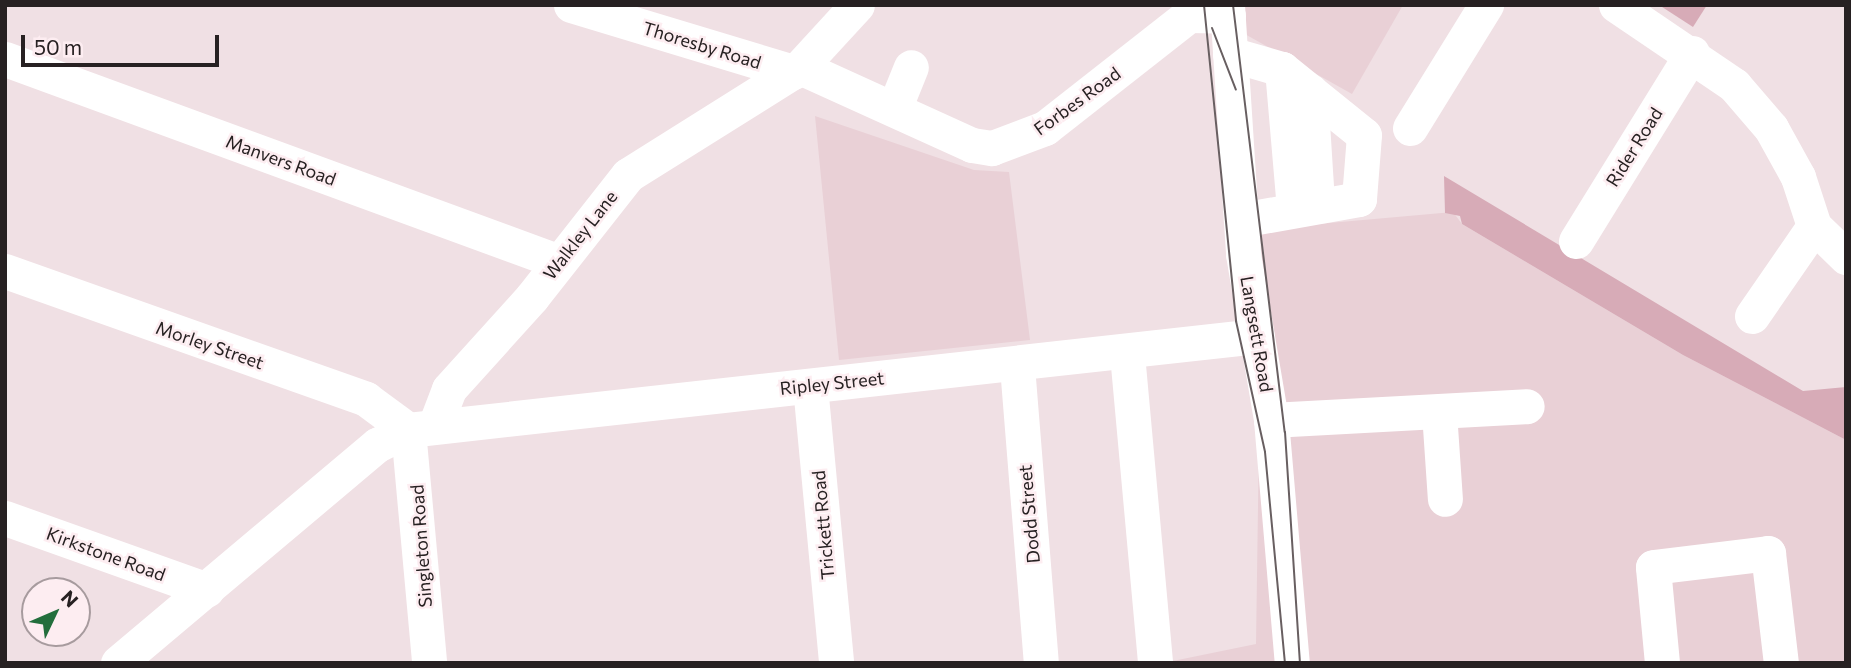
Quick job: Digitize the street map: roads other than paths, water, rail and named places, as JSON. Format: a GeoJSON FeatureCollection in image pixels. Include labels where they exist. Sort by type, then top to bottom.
{"type":"FeatureCollection","features":[{"type":"Feature","properties":{"kind":"street","name":"Thoresby Road"},"geometry":{"type":"LineString","coordinates":[[571,5],[796,69]]}},
{"type":"Feature","properties":{"kind":"street","name":"Walkley Lane"},"geometry":{"type":"LineString","coordinates":[[422,426],[628,175],[796,69],[858,5]]}},
{"type":"Feature","properties":{"kind":"street"},"geometry":{"type":"LineString","coordinates":[[1410,128],[1486,5]]}},
{"type":"Feature","properties":{"kind":"street"},"geometry":{"type":"LineString","coordinates":[[1616,5],[1692,53],[1734,85],[1771,128],[1798,177],[1814,226],[1846,257]]}},
{"type":"Feature","properties":{"kind":"street","name":"Forbes Road"},"geometry":{"type":"LineString","coordinates":[[796,69],[894,109],[972,145],[1015,143],[1045,128],[1189,15],[1228,11]]}},
{"type":"Feature","properties":{"kind":"street","name":"Langsett Road"},"geometry":{"type":"LineString","coordinates":[[1228,11],[1241,220],[1271,420],[1292,663]]}},
{"type":"Feature","properties":{"kind":"street","name":"Rider Road"},"geometry":{"type":"LineString","coordinates":[[1576,242],[1692,53]]}},
{"type":"Feature","properties":{"kind":"street"},"geometry":{"type":"LineString","coordinates":[[1230,54],[1282,69],[1364,135],[1359,199],[1305,206],[1241,220]]}},
{"type":"Feature","properties":{"kind":"street","name":"Manvers Road"},"geometry":{"type":"LineString","coordinates":[[5,59],[556,261]]}},
{"type":"Feature","properties":{"kind":"street"},"geometry":{"type":"LineString","coordinates":[[894,109],[911,67]]}},
{"type":"Feature","properties":{"kind":"street"},"geometry":{"type":"LineString","coordinates":[[1282,69],[1305,206]]}},
{"type":"Feature","properties":{"kind":"street"},"geometry":{"type":"LineString","coordinates":[[1305,206],[1310,91]]}},
{"type":"Feature","properties":{"kind":"street"},"geometry":{"type":"LineString","coordinates":[[1752,316],[1814,226]]}},
{"type":"Feature","properties":{"kind":"street","name":"Morley Street"},"geometry":{"type":"LineString","coordinates":[[5,271],[366,399],[422,426]]}},
{"type":"Feature","properties":{"kind":"street","name":"Ripley Street"},"geometry":{"type":"LineString","coordinates":[[422,426],[1017,366],[1257,336]]}},
{"type":"Feature","properties":{"kind":"street"},"geometry":{"type":"LineString","coordinates":[[1127,354],[1155,663]]}},
{"type":"Feature","properties":{"kind":"street","name":"Dodd Street"},"geometry":{"type":"LineString","coordinates":[[1017,366],[1041,663]]}},
{"type":"Feature","properties":{"kind":"street","name":"Trickett Road"},"geometry":{"type":"LineString","coordinates":[[810,386],[836,663]]}},
{"type":"Feature","properties":{"kind":"street"},"geometry":{"type":"LineString","coordinates":[[1271,420],[1527,406]]}},
{"type":"Feature","properties":{"kind":"street"},"geometry":{"type":"LineString","coordinates":[[1439,412],[1445,499]]}},
{"type":"Feature","properties":{"kind":"street"},"geometry":{"type":"LineString","coordinates":[[118,663],[377,445],[422,426]]}},
{"type":"Feature","properties":{"kind":"street","name":"Singleton Road"},"geometry":{"type":"LineString","coordinates":[[422,426],[417,498],[429,663]]}},
{"type":"Feature","properties":{"kind":"street","name":"Kirkstone Road"},"geometry":{"type":"LineString","coordinates":[[5,518],[207,590]]}},
{"type":"Feature","properties":{"kind":"street"},"geometry":{"type":"LineString","coordinates":[[1662,663],[1653,567],[1768,553],[1780,663]]}},
{"type":"Feature","properties":{"kind":"tram line"},"geometry":{"type":"LineString","coordinates":[[1204,5],[1236,321],[1265,452],[1285,663]]}},
{"type":"Feature","properties":{"kind":"tram line"},"geometry":{"type":"LineString","coordinates":[[1233,5],[1285,432],[1300,663]]}},
{"type":"Feature","properties":{"kind":"tram line"},"geometry":{"type":"LineString","coordinates":[[1212,28],[1236,90]]}}]}
